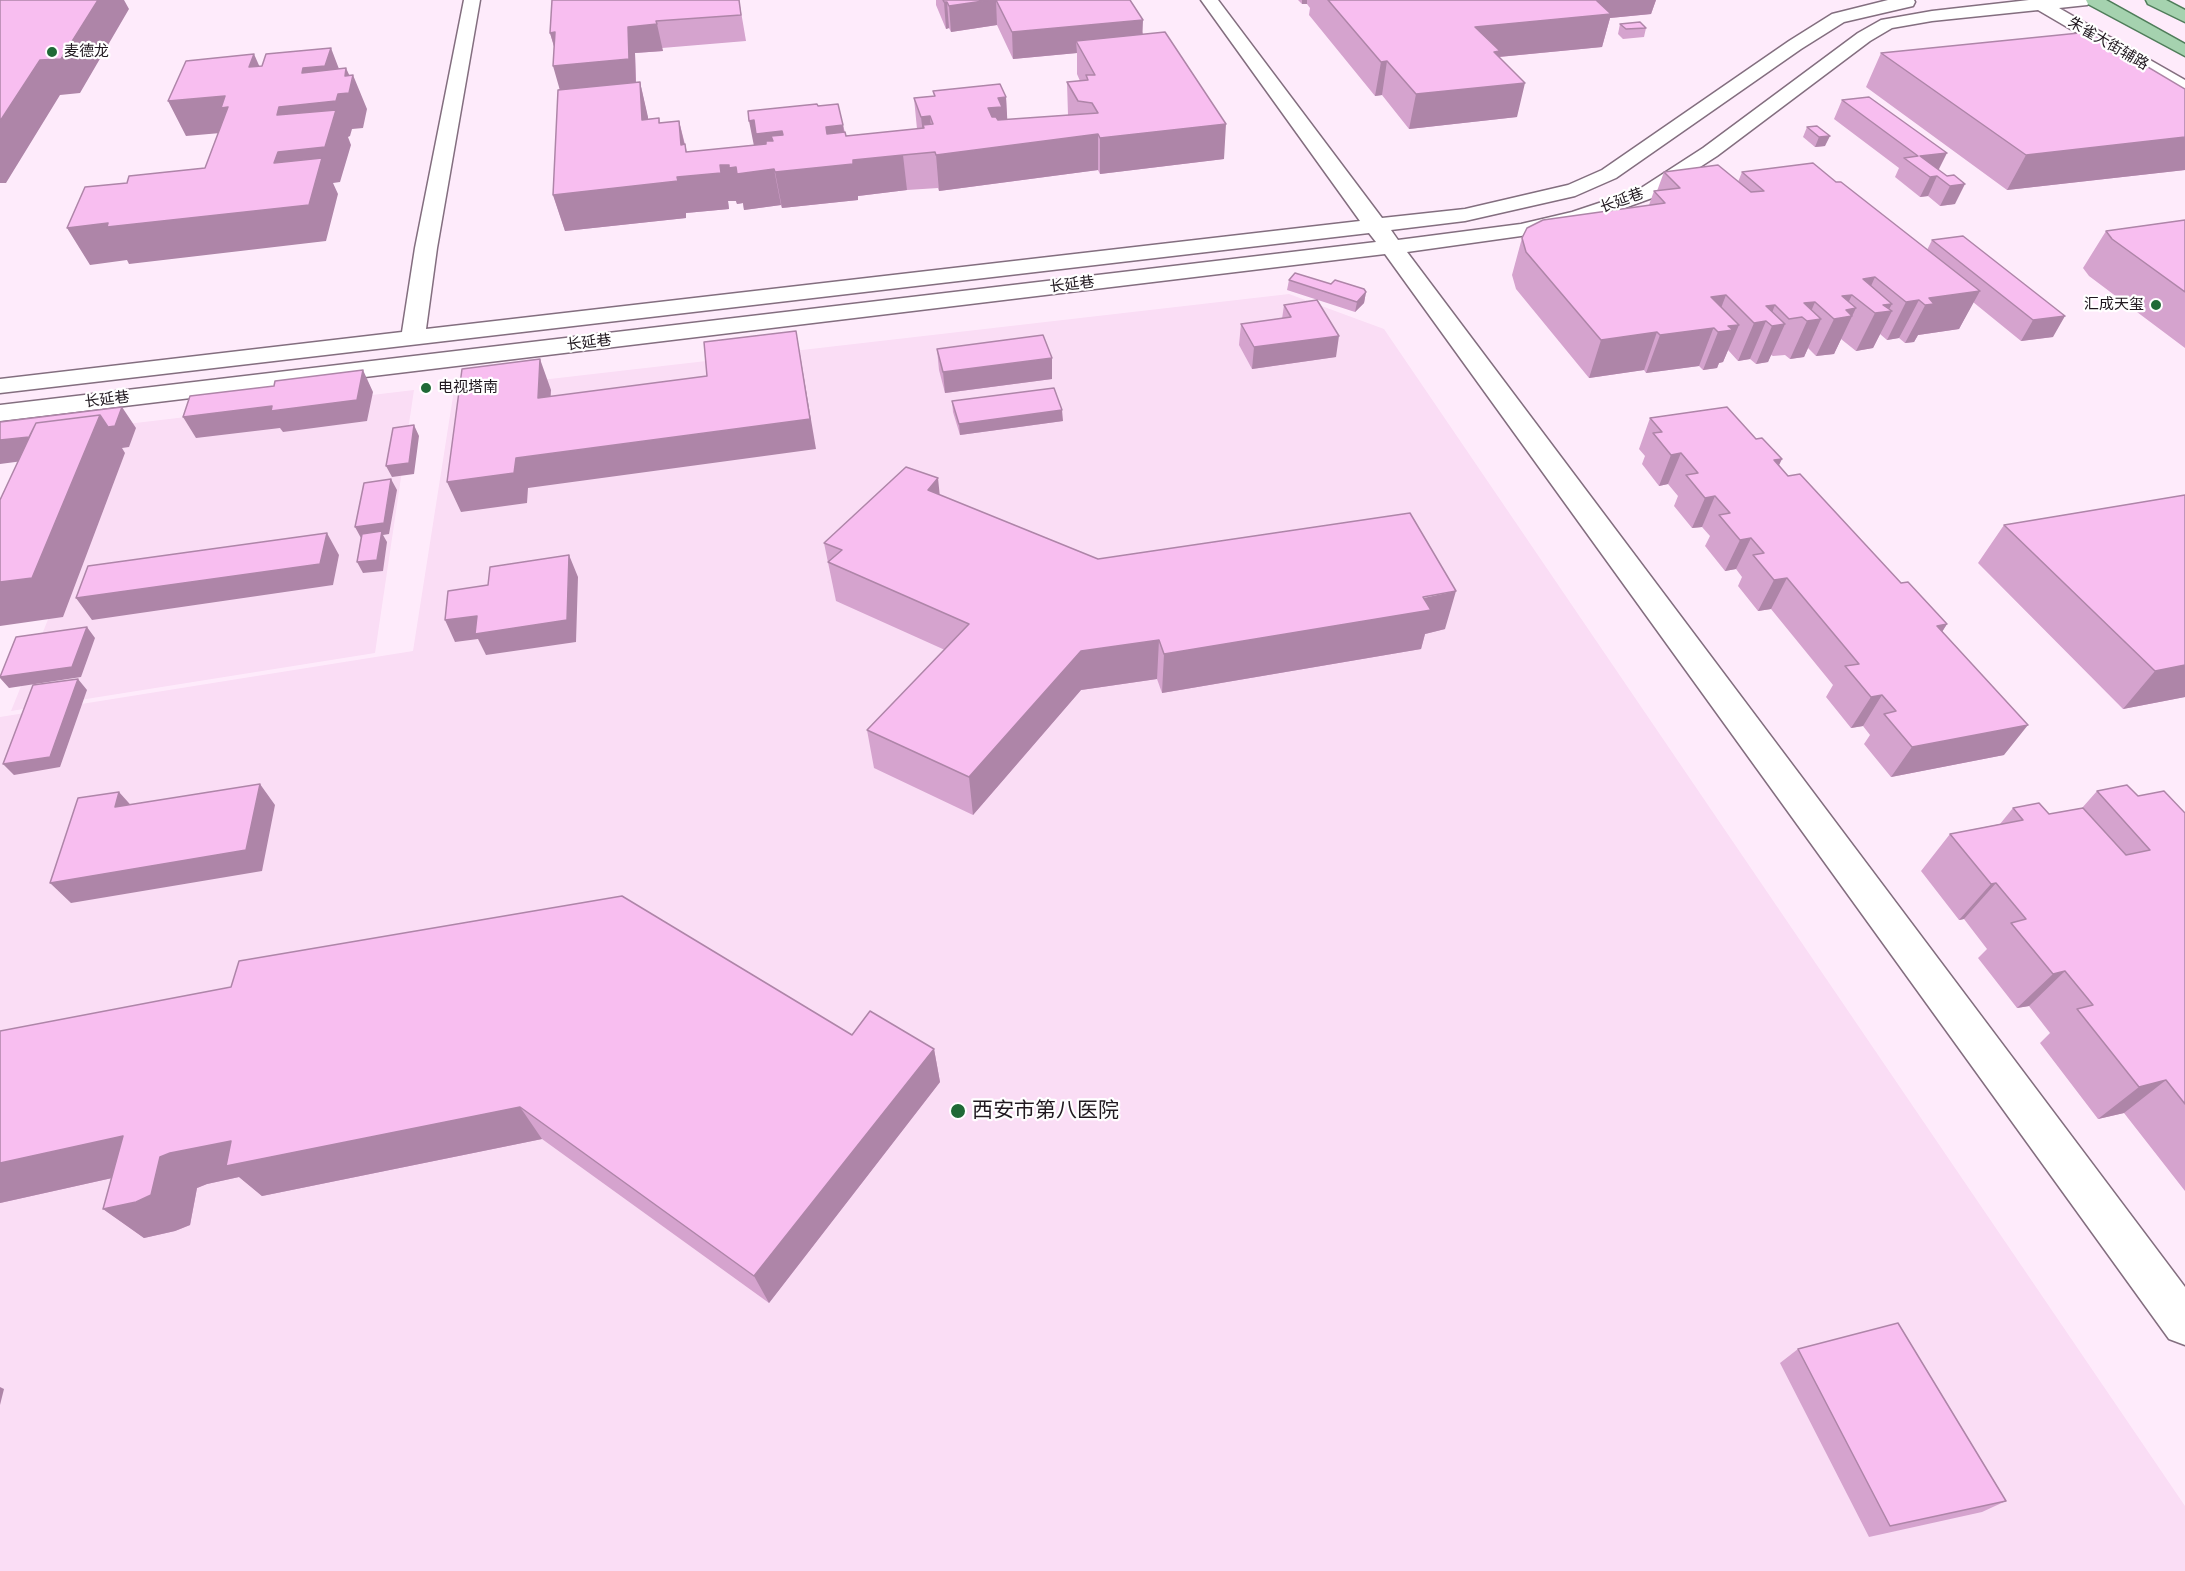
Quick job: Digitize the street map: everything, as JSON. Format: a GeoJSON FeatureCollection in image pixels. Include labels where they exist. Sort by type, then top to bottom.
{"type":"FeatureCollection","features":[{"type":"Feature","properties":{"kind":"main road"},"geometry":{"type":"LineString","coordinates":[[2094,0],[2185,51]]}},
{"type":"Feature","properties":{"kind":"main road"},"geometry":{"type":"LineString","coordinates":[[2154,0],[2185,17]]}},
{"type":"Feature","properties":{"kind":"street"},"geometry":{"type":"LineString","coordinates":[[413,338],[426,248],[472,0]]}},
{"type":"Feature","properties":{"kind":"street"},"geometry":{"type":"LineString","coordinates":[[1209,0],[2185,1323]]}},
{"type":"Feature","properties":{"kind":"street","name":"长延巷"},"geometry":{"type":"LineString","coordinates":[[0,413],[1383,236],[1575,190],[1610,174],[1794,45],[1838,18],[1888,4],[1927,0]]}},
{"type":"Feature","properties":{"kind":"street","name":"长延巷"},"geometry":{"type":"LineString","coordinates":[[0,386],[413,338],[1383,236],[1521,230],[1578,217],[1646,194],[1710,152],[1864,37],[1887,24],[2036,2],[2087,0]]}},
{"type":"Feature","properties":{"kind":"street","name":"朱雀大街辅路"},"geometry":{"type":"LineString","coordinates":[[2036,2],[2185,88]]}},
{"type":"Feature","properties":{"kind":"shaded area","name":"西安市第八医院"},"geometry":{"type":"Polygon","coordinates":[[[1289,294],[1384,329],[2185,1506],[2185,1571],[0,1571],[0,717],[413,651],[454,390],[1289,294]]]}},
{"type":"Feature","properties":{"kind":"shaded area"},"geometry":{"type":"Polygon","coordinates":[[[414,390],[375,653],[11,711],[127,424],[414,390]]]}},
{"type":"Feature","properties":{"kind":"building"},"geometry":{"type":"Polygon","coordinates":[[[0,0],[98,0],[61,59],[40,60],[0,121],[0,0]]]}},
{"type":"Feature","properties":{"kind":"building"},"geometry":{"type":"Polygon","coordinates":[[[552,0],[739,0],[741,15],[656,21],[657,24],[628,27],[629,59],[553,66],[555,32],[550,33],[552,0]]]}},
{"type":"Feature","properties":{"kind":"building"},"geometry":{"type":"Polygon","coordinates":[[[943,0],[990,0],[949,6],[943,0]]]}},
{"type":"Feature","properties":{"kind":"building"},"geometry":{"type":"Polygon","coordinates":[[[996,0],[1130,0],[1143,20],[1012,32],[996,0]]]}},
{"type":"Feature","properties":{"kind":"building"},"geometry":{"type":"Polygon","coordinates":[[[1328,0],[1596,0],[1611,14],[1475,27],[1500,51],[1494,52],[1525,83],[1416,94],[1387,61],[1381,62],[1328,0]]]}},
{"type":"Feature","properties":{"kind":"building"},"geometry":{"type":"Polygon","coordinates":[[[1640,22],[1646,28],[1626,29],[1620,24],[1640,22]]]}},
{"type":"Feature","properties":{"kind":"building"},"geometry":{"type":"Polygon","coordinates":[[[1165,32],[1226,124],[1100,138],[1098,134],[936,155],[935,152],[853,160],[853,164],[775,172],[774,169],[737,174],[736,167],[729,168],[729,165],[720,165],[721,173],[677,177],[678,181],[553,195],[558,90],[640,82],[642,120],[659,118],[659,123],[679,121],[681,145],[685,144],[686,152],[766,144],[766,141],[773,141],[771,136],[783,135],[782,131],[756,134],[754,120],[749,121],[748,111],[838,104],[843,125],[826,127],[827,134],[845,132],[846,136],[924,128],[923,125],[933,124],[930,116],[921,117],[914,98],[935,96],[933,91],[1000,84],[1006,97],[998,98],[1002,107],[988,108],[992,117],[998,120],[1098,113],[1092,103],[1078,101],[1067,82],[1088,80],[1086,75],[1095,75],[1076,41],[1165,32]]]}},
{"type":"Feature","properties":{"kind":"building"},"geometry":{"type":"Polygon","coordinates":[[[2089,32],[2185,89],[2185,137],[2026,155],[1881,53],[2089,32]]]}},
{"type":"Feature","properties":{"kind":"building"},"geometry":{"type":"Polygon","coordinates":[[[331,48],[325,66],[303,68],[302,73],[346,68],[345,76],[353,75],[349,93],[338,94],[336,101],[279,107],[277,115],[336,110],[325,147],[278,152],[274,163],[322,158],[309,205],[107,227],[108,223],[67,228],[85,187],[127,183],[129,176],[205,168],[228,107],[221,108],[225,96],[168,101],[186,61],[254,54],[249,67],[262,66],[266,54],[331,48]]]}},
{"type":"Feature","properties":{"kind":"building"},"geometry":{"type":"Polygon","coordinates":[[[1869,97],[1947,153],[1920,156],[1947,176],[1954,175],[1965,184],[1950,186],[1937,176],[1930,177],[1904,158],[1918,156],[1842,100],[1869,97]]]}},
{"type":"Feature","properties":{"kind":"building"},"geometry":{"type":"Polygon","coordinates":[[[1817,126],[1830,136],[1819,137],[1807,127],[1817,126]]]}},
{"type":"Feature","properties":{"kind":"building"},"geometry":{"type":"Polygon","coordinates":[[[1813,163],[1836,182],[1841,182],[1980,291],[1929,298],[1934,304],[1925,305],[1919,300],[1906,302],[1875,277],[1863,279],[1892,304],[1883,305],[1892,311],[1875,313],[1852,295],[1842,296],[1856,308],[1846,310],[1852,316],[1834,319],[1815,302],[1804,303],[1821,319],[1807,321],[1802,317],[1789,319],[1775,305],[1766,306],[1785,324],[1772,326],[1766,321],[1754,323],[1726,295],[1711,297],[1739,325],[1728,326],[1733,330],[1718,332],[1714,328],[1660,335],[1657,332],[1601,340],[1526,252],[1522,238],[1527,228],[1543,220],[1665,203],[1654,191],[1680,188],[1664,172],[1718,165],[1751,192],[1764,191],[1742,172],[1813,163]]]}},
{"type":"Feature","properties":{"kind":"building"},"geometry":{"type":"Polygon","coordinates":[[[2185,220],[2185,292],[2112,239],[2106,231],[2185,220]]]}},
{"type":"Feature","properties":{"kind":"building"},"geometry":{"type":"Polygon","coordinates":[[[1963,236],[2065,316],[2033,320],[1932,240],[1963,236]]]}},
{"type":"Feature","properties":{"kind":"building"},"geometry":{"type":"Polygon","coordinates":[[[1295,273],[1331,284],[1335,280],[1364,289],[1366,292],[1357,302],[1289,280],[1295,273]]]}},
{"type":"Feature","properties":{"kind":"building"},"geometry":{"type":"Polygon","coordinates":[[[1317,300],[1339,336],[1254,347],[1241,324],[1291,317],[1284,305],[1317,300]]]}},
{"type":"Feature","properties":{"kind":"building"},"geometry":{"type":"Polygon","coordinates":[[[796,331],[810,419],[516,458],[514,473],[447,482],[462,369],[540,359],[538,398],[707,376],[704,342],[796,331]]]}},
{"type":"Feature","properties":{"kind":"building"},"geometry":{"type":"Polygon","coordinates":[[[1043,335],[1052,358],[943,372],[937,349],[1043,335]]]}},
{"type":"Feature","properties":{"kind":"building"},"geometry":{"type":"Polygon","coordinates":[[[363,370],[357,400],[271,411],[272,406],[183,417],[190,396],[274,386],[275,381],[363,370]]]}},
{"type":"Feature","properties":{"kind":"building"},"geometry":{"type":"Polygon","coordinates":[[[1054,388],[1062,410],[959,424],[952,401],[1054,388]]]}},
{"type":"Feature","properties":{"kind":"building"},"geometry":{"type":"Polygon","coordinates":[[[122,407],[115,426],[108,427],[100,415],[36,423],[29,437],[0,440],[0,422],[122,407]]]}},
{"type":"Feature","properties":{"kind":"building"},"geometry":{"type":"Polygon","coordinates":[[[1727,407],[1756,439],[1762,438],[1782,459],[1774,460],[1788,476],[1800,474],[1901,583],[1908,582],[1947,624],[1937,626],[2028,725],[1912,747],[1884,714],[1896,711],[1882,695],[1871,697],[1845,666],[1859,664],[1787,578],[1774,580],[1753,555],[1764,553],[1751,538],[1740,540],[1719,515],[1730,513],[1715,496],[1705,498],[1686,475],[1698,473],[1681,453],[1671,455],[1653,433],[1662,432],[1650,418],[1727,407]]]}},
{"type":"Feature","properties":{"kind":"building"},"geometry":{"type":"Polygon","coordinates":[[[100,415],[32,578],[0,582],[0,500],[36,423],[100,415]]]}},
{"type":"Feature","properties":{"kind":"building"},"geometry":{"type":"Polygon","coordinates":[[[414,425],[409,463],[386,466],[393,428],[414,425]]]}},
{"type":"Feature","properties":{"kind":"building"},"geometry":{"type":"Polygon","coordinates":[[[906,467],[938,478],[928,490],[1098,559],[1410,513],[1456,591],[1423,597],[1431,610],[1164,654],[1159,640],[1081,651],[969,777],[867,730],[969,624],[828,562],[842,550],[824,543],[906,467]]]}},
{"type":"Feature","properties":{"kind":"building"},"geometry":{"type":"Polygon","coordinates":[[[391,479],[384,523],[355,527],[364,483],[391,479]]]}},
{"type":"Feature","properties":{"kind":"building"},"geometry":{"type":"Polygon","coordinates":[[[2185,495],[2185,665],[2155,671],[2004,525],[2185,495]]]}},
{"type":"Feature","properties":{"kind":"building"},"geometry":{"type":"Polygon","coordinates":[[[382,531],[377,560],[357,562],[362,534],[382,531]]]}},
{"type":"Feature","properties":{"kind":"building"},"geometry":{"type":"Polygon","coordinates":[[[327,533],[320,564],[76,598],[88,566],[327,533]]]}},
{"type":"Feature","properties":{"kind":"building"},"geometry":{"type":"Polygon","coordinates":[[[569,555],[567,620],[475,634],[477,616],[445,620],[448,591],[488,585],[490,567],[569,555]]]}},
{"type":"Feature","properties":{"kind":"building"},"geometry":{"type":"Polygon","coordinates":[[[87,627],[72,667],[0,677],[16,637],[87,627]]]}},
{"type":"Feature","properties":{"kind":"building"},"geometry":{"type":"Polygon","coordinates":[[[78,679],[50,757],[3,764],[33,685],[78,679]]]}},
{"type":"Feature","properties":{"kind":"building"},"geometry":{"type":"Polygon","coordinates":[[[260,784],[246,850],[50,883],[78,798],[119,792],[115,807],[260,784]]]}},
{"type":"Feature","properties":{"kind":"building"},"geometry":{"type":"Polygon","coordinates":[[[2127,785],[2138,796],[2164,791],[2185,813],[2185,1104],[2166,1080],[2139,1087],[2077,1009],[2093,1005],[2065,971],[2053,974],[2011,923],[2026,919],[1996,883],[1991,884],[1950,834],[2023,820],[2013,808],[2039,803],[2049,814],[2083,808],[2126,855],[2150,850],[2097,791],[2127,785]]]}},
{"type":"Feature","properties":{"kind":"building"},"geometry":{"type":"Polygon","coordinates":[[[622,896],[852,1035],[870,1011],[934,1049],[754,1276],[520,1107],[226,1166],[231,1141],[170,1153],[160,1157],[151,1195],[136,1202],[103,1209],[123,1136],[0,1163],[0,1031],[231,987],[239,961],[622,896]]]}},
{"type":"Feature","properties":{"kind":"building"},"geometry":{"type":"Polygon","coordinates":[[[1898,1323],[2006,1501],[1890,1526],[1798,1349],[1898,1323]]]}},
{"type":"Feature","properties":{"kind":"place","name":"麦德龙"},"geometry":{"type":"Point","coordinates":[52,52]}},
{"type":"Feature","properties":{"kind":"place","name":"汇成天玺"},"geometry":{"type":"Point","coordinates":[2156,305]}},
{"type":"Feature","properties":{"kind":"place","name":"电视塔南"},"geometry":{"type":"Point","coordinates":[426,388]}},
{"type":"Feature","properties":{"kind":"place","name":"西安市第八医院"},"geometry":{"type":"Point","coordinates":[958,1111]}}]}
